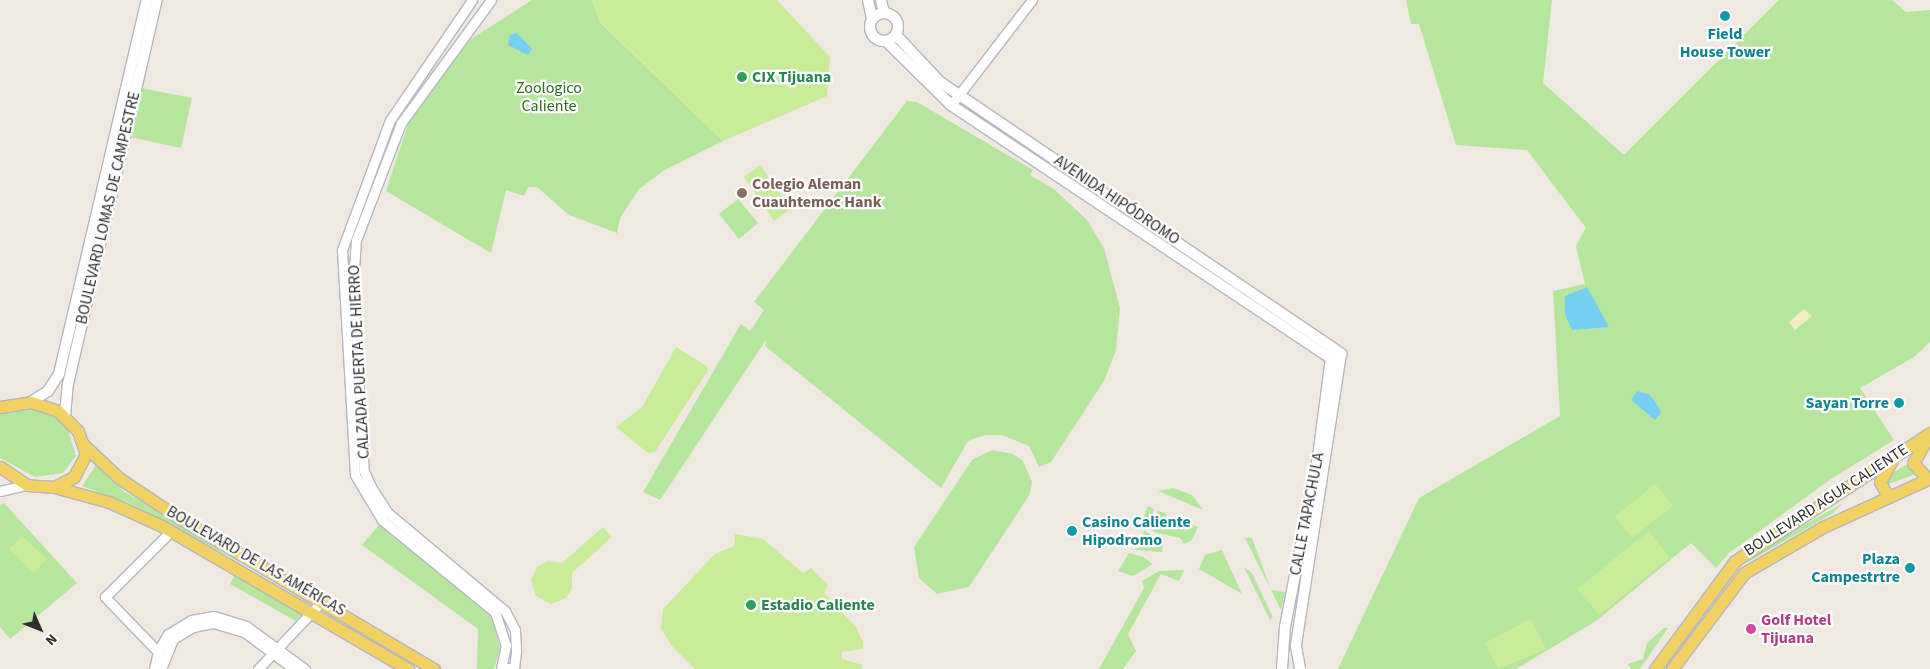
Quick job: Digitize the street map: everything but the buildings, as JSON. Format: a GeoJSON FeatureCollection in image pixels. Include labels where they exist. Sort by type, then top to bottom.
{"type":"FeatureCollection","features":[{"type":"Feature","properties":{"kind":"main road","name":"BOULEVARD LOMAS DE CAMPESTRE"},"geometry":{"type":"LineString","coordinates":[[31,402],[48,391],[59,374],[147,0]]}},
{"type":"Feature","properties":{"kind":"main road","name":"BOULEVARD LOMAS DE CAMPESTRE"},"geometry":{"type":"LineString","coordinates":[[65,416],[68,384],[157,0]]}},
{"type":"Feature","properties":{"kind":"main road"},"geometry":{"type":"LineString","coordinates":[[868,0],[872,19],[871,34],[886,41],[896,35],[896,20],[884,13],[881,0]]}},
{"type":"Feature","properties":{"kind":"main road"},"geometry":{"type":"LineString","coordinates":[[872,19],[884,13]]}},
{"type":"Feature","properties":{"kind":"main road","name":"AVENIDA HIPÓDROMO"},"geometry":{"type":"LineString","coordinates":[[896,35],[920,64],[959,95],[1316,334],[1343,360]]}},
{"type":"Feature","properties":{"kind":"main road","name":"AVENIDA HIPÓDROMO"},"geometry":{"type":"LineString","coordinates":[[886,41],[951,105],[1331,358]]}},
{"type":"Feature","properties":{"kind":"main road","name":"CALLE TAPACHULA"},"geometry":{"type":"LineString","coordinates":[[1282,669],[1285,627],[1318,457],[1331,358]]}},
{"type":"Feature","properties":{"kind":"main road","name":"CALLE TAPACHULA"},"geometry":{"type":"LineString","coordinates":[[1300,669],[1298,632],[1343,360]]}},
{"type":"Feature","properties":{"kind":"main road"},"geometry":{"type":"LineString","coordinates":[[3,404],[31,402],[65,416]]}},
{"type":"Feature","properties":{"kind":"main road","name":"BOULEVARD DE LAS AMÉRICAS"},"geometry":{"type":"LineString","coordinates":[[65,416],[84,445],[119,478],[176,516],[434,669]]}},
{"type":"Feature","properties":{"kind":"main road"},"geometry":{"type":"LineString","coordinates":[[1929,478],[1913,463],[1930,434]]}},
{"type":"Feature","properties":{"kind":"main road","name":"BOULEVARD AGUA CALIENTE"},"geometry":{"type":"LineString","coordinates":[[1655,669],[1735,561],[1930,434]]}},
{"type":"Feature","properties":{"kind":"main road"},"geometry":{"type":"LineString","coordinates":[[54,487],[80,470],[84,445]]}},
{"type":"Feature","properties":{"kind":"main road"},"geometry":{"type":"LineString","coordinates":[[1888,495],[1882,476],[1897,454]]}},
{"type":"Feature","properties":{"kind":"main road"},"geometry":{"type":"LineString","coordinates":[[0,467],[27,485]]}},
{"type":"Feature","properties":{"kind":"main road","name":"BOULEVARD AGUA CALIENTE"},"geometry":{"type":"LineString","coordinates":[[1672,669],[1744,573],[1778,550],[1888,495],[1929,478]]}},
{"type":"Feature","properties":{"kind":"main road","name":"BOULEVARD DE LAS AMÉRICAS"},"geometry":{"type":"LineString","coordinates":[[27,485],[54,487],[109,502],[170,531],[314,611],[408,669]]}},
{"type":"Feature","properties":{"kind":"street","name":"CALZADA PUERTA DE HIERRO"},"geometry":{"type":"LineString","coordinates":[[472,0],[390,120],[342,250],[355,475],[382,520],[425,547],[505,610],[515,636],[514,669]]}},
{"type":"Feature","properties":{"kind":"street","name":"CALZADA PUERTA DE HIERRO"},"geometry":{"type":"LineString","coordinates":[[492,0],[401,123],[356,240],[353,283],[364,470],[388,513],[495,612],[506,644],[501,668]]}},
{"type":"Feature","properties":{"kind":"street"},"geometry":{"type":"LineString","coordinates":[[951,105],[1032,0]]}},
{"type":"Feature","properties":{"kind":"street"},"geometry":{"type":"LineString","coordinates":[[355,475],[364,470]]}},
{"type":"Feature","properties":{"kind":"street"},"geometry":{"type":"LineString","coordinates":[[0,491],[27,485]]}},
{"type":"Feature","properties":{"kind":"street"},"geometry":{"type":"LineString","coordinates":[[161,669],[160,654],[105,598],[170,531]]}},
{"type":"Feature","properties":{"kind":"street"},"geometry":{"type":"LineString","coordinates":[[258,669],[322,601]]}},
{"type":"Feature","properties":{"kind":"street"},"geometry":{"type":"LineString","coordinates":[[154,669],[160,654],[178,626],[214,620],[241,624],[294,669]]}},
{"type":"Feature","properties":{"kind":"street"},"geometry":{"type":"LineString","coordinates":[[276,652],[305,669]]}},
{"type":"Feature","properties":{"kind":"street"},"geometry":{"type":"LineString","coordinates":[[501,668],[514,669]]}},
{"type":"Feature","properties":{"kind":"green space","name":"Zoologico Caliente"},"geometry":{"type":"Polygon","coordinates":[[[532,0],[592,0],[600,22],[723,141],[663,171],[639,189],[620,218],[617,233],[569,215],[537,187],[528,187],[524,196],[506,190],[491,253],[386,191],[410,118],[468,41],[532,0]]]}},
{"type":"Feature","properties":{"kind":"green space","name":"CIX Tijuana"},"geometry":{"type":"Polygon","coordinates":[[[592,0],[777,0],[830,57],[827,96],[723,141],[600,21],[592,0]]]}},
{"type":"Feature","properties":{"kind":"green space"},"geometry":{"type":"Polygon","coordinates":[[[1406,0],[1552,0],[1543,83],[1624,155],[1779,0],[1892,0],[1906,12],[1930,10],[1930,342],[1914,357],[1860,388],[1894,440],[1831,479],[1729,553],[1716,568],[1691,543],[1596,621],[1516,669],[1338,669],[1419,498],[1560,416],[1553,291],[1585,284],[1576,246],[1586,228],[1527,150],[1456,145],[1419,24],[1411,24],[1406,0]]]}},
{"type":"Feature","properties":{"kind":"green space"},"geometry":{"type":"Polygon","coordinates":[[[141,88],[192,98],[181,148],[130,137],[141,88]]]}},
{"type":"Feature","properties":{"kind":"green space"},"geometry":{"type":"Polygon","coordinates":[[[907,101],[917,102],[1033,170],[1030,175],[1054,189],[1087,220],[1104,248],[1120,308],[1116,350],[1104,381],[1051,462],[1039,467],[1029,446],[1002,435],[985,435],[968,441],[941,488],[765,346],[766,340],[660,500],[643,492],[741,324],[750,331],[764,310],[754,302],[907,101]]]}},
{"type":"Feature","properties":{"kind":"green space"},"geometry":{"type":"Polygon","coordinates":[[[760,165],[791,209],[774,221],[744,177],[760,165]]]}},
{"type":"Feature","properties":{"kind":"green space"},"geometry":{"type":"Polygon","coordinates":[[[738,199],[758,223],[739,239],[719,214],[738,199]]]}},
{"type":"Feature","properties":{"kind":"green space"},"geometry":{"type":"Polygon","coordinates":[[[676,347],[708,367],[707,372],[655,452],[648,453],[616,427],[642,407],[676,347]]]}},
{"type":"Feature","properties":{"kind":"green space"},"geometry":{"type":"Polygon","coordinates":[[[19,404],[53,414],[68,430],[76,456],[63,473],[35,477],[0,458],[0,409],[19,404]]]}},
{"type":"Feature","properties":{"kind":"green space"},"geometry":{"type":"Polygon","coordinates":[[[992,450],[1013,454],[1023,461],[1032,482],[1030,494],[969,587],[937,594],[919,578],[914,547],[972,460],[992,450]]]}},
{"type":"Feature","properties":{"kind":"green space"},"geometry":{"type":"Polygon","coordinates":[[[1909,463],[1916,474],[1886,485],[1886,477],[1909,463]]]}},
{"type":"Feature","properties":{"kind":"green space"},"geometry":{"type":"Polygon","coordinates":[[[96,465],[125,492],[287,582],[268,577],[133,505],[82,486],[96,465]]]}},
{"type":"Feature","properties":{"kind":"green space"},"geometry":{"type":"Polygon","coordinates":[[[1655,484],[1673,506],[1632,538],[1615,517],[1655,484]]]}},
{"type":"Feature","properties":{"kind":"green space"},"geometry":{"type":"Polygon","coordinates":[[[1173,488],[1192,495],[1203,510],[1158,491],[1173,488]]]}},
{"type":"Feature","properties":{"kind":"green space"},"geometry":{"type":"Polygon","coordinates":[[[4,503],[77,583],[10,639],[0,627],[0,505],[4,503]]]}},
{"type":"Feature","properties":{"kind":"green space"},"geometry":{"type":"Polygon","coordinates":[[[1843,503],[1832,514],[1746,563],[1760,550],[1843,503]]]}},
{"type":"Feature","properties":{"kind":"green space"},"geometry":{"type":"Polygon","coordinates":[[[1148,506],[1154,509],[1151,521],[1158,511],[1167,514],[1163,525],[1170,516],[1178,519],[1173,531],[1182,521],[1188,523],[1183,534],[1191,524],[1198,527],[1191,541],[1184,544],[1180,538],[1154,532],[1143,518],[1148,506]]]}},
{"type":"Feature","properties":{"kind":"green space"},"geometry":{"type":"Polygon","coordinates":[[[379,525],[493,618],[500,649],[494,669],[477,669],[478,629],[362,545],[379,525]]]}},
{"type":"Feature","properties":{"kind":"green space"},"geometry":{"type":"Polygon","coordinates":[[[603,527],[612,537],[572,573],[572,589],[566,598],[551,604],[536,596],[531,580],[537,567],[548,561],[562,563],[603,527]]]}},
{"type":"Feature","properties":{"kind":"green space"},"geometry":{"type":"Polygon","coordinates":[[[1144,530],[1163,544],[1162,552],[1135,550],[1141,545],[1144,530]]]}},
{"type":"Feature","properties":{"kind":"green space"},"geometry":{"type":"Polygon","coordinates":[[[1649,531],[1670,558],[1599,615],[1577,589],[1649,531]]]}},
{"type":"Feature","properties":{"kind":"green space","name":"Estadio Caliente"},"geometry":{"type":"Polygon","coordinates":[[[735,534],[763,539],[803,573],[811,568],[828,585],[824,593],[856,627],[863,642],[863,649],[842,652],[842,659],[863,665],[862,669],[695,669],[672,646],[661,629],[663,609],[715,554],[734,546],[735,534]]]}},
{"type":"Feature","properties":{"kind":"green space"},"geometry":{"type":"Polygon","coordinates":[[[22,536],[47,559],[34,573],[9,549],[22,536]]]}},
{"type":"Feature","properties":{"kind":"green space"},"geometry":{"type":"Polygon","coordinates":[[[1245,538],[1252,538],[1271,590],[1245,538]]]}},
{"type":"Feature","properties":{"kind":"green space"},"geometry":{"type":"Polygon","coordinates":[[[1222,550],[1242,594],[1199,569],[1205,555],[1222,550]]]}},
{"type":"Feature","properties":{"kind":"green space"},"geometry":{"type":"Polygon","coordinates":[[[1129,553],[1143,557],[1153,564],[1133,576],[1118,571],[1129,553]]]}},
{"type":"Feature","properties":{"kind":"green space"},"geometry":{"type":"Polygon","coordinates":[[[1244,567],[1252,573],[1273,618],[1270,620],[1244,567]]]}},
{"type":"Feature","properties":{"kind":"green space"},"geometry":{"type":"Polygon","coordinates":[[[1184,570],[1179,581],[1161,574],[1128,634],[1136,651],[1123,669],[1099,669],[1144,588],[1142,581],[1159,571],[1184,570]]]}},
{"type":"Feature","properties":{"kind":"green space"},"geometry":{"type":"Polygon","coordinates":[[[235,574],[303,613],[296,621],[230,584],[235,574]]]}},
{"type":"Feature","properties":{"kind":"green space"},"geometry":{"type":"Polygon","coordinates":[[[1271,590],[1285,592],[1281,610],[1271,590]]]}},
{"type":"Feature","properties":{"kind":"green space"},"geometry":{"type":"Polygon","coordinates":[[[1531,619],[1546,649],[1498,669],[1485,643],[1531,619]]]}},
{"type":"Feature","properties":{"kind":"green space"},"geometry":{"type":"Polygon","coordinates":[[[1664,628],[1668,628],[1640,669],[1631,669],[1628,664],[1643,659],[1647,643],[1664,628]]]}},
{"type":"Feature","properties":{"kind":"sand"},"geometry":{"type":"Polygon","coordinates":[[[1804,309],[1812,316],[1795,330],[1789,322],[1804,309]]]}},
{"type":"Feature","properties":{"kind":"water"},"geometry":{"type":"Polygon","coordinates":[[[517,33],[532,49],[528,55],[508,45],[510,35],[517,33]]]}},
{"type":"Feature","properties":{"kind":"water"},"geometry":{"type":"Polygon","coordinates":[[[1587,287],[1609,327],[1572,330],[1565,314],[1565,296],[1587,287]]]}},
{"type":"Feature","properties":{"kind":"water"},"geometry":{"type":"Polygon","coordinates":[[[1637,391],[1650,395],[1658,406],[1661,413],[1655,420],[1631,400],[1637,391]]]}},
{"type":"Feature","properties":{"kind":"place","name":"Field House Tower"},"geometry":{"type":"Point","coordinates":[1725,16]}},
{"type":"Feature","properties":{"kind":"place","name":"CIX Tijuana"},"geometry":{"type":"Point","coordinates":[742,77]}},
{"type":"Feature","properties":{"kind":"place","name":"Colegio Aleman Cuauhtemoc Hank"},"geometry":{"type":"Point","coordinates":[742,193]}},
{"type":"Feature","properties":{"kind":"place","name":"Sayan Torre"},"geometry":{"type":"Point","coordinates":[1899,403]}},
{"type":"Feature","properties":{"kind":"place","name":"Casino Caliente Hipodromo"},"geometry":{"type":"Point","coordinates":[1072,531]}},
{"type":"Feature","properties":{"kind":"place","name":"Plaza Campestrtre"},"geometry":{"type":"Point","coordinates":[1910,568]}},
{"type":"Feature","properties":{"kind":"place","name":"Estadio Caliente"},"geometry":{"type":"Point","coordinates":[751,605]}},
{"type":"Feature","properties":{"kind":"place","name":"Golf Hotel Tijuana"},"geometry":{"type":"Point","coordinates":[1751,629]}}]}
